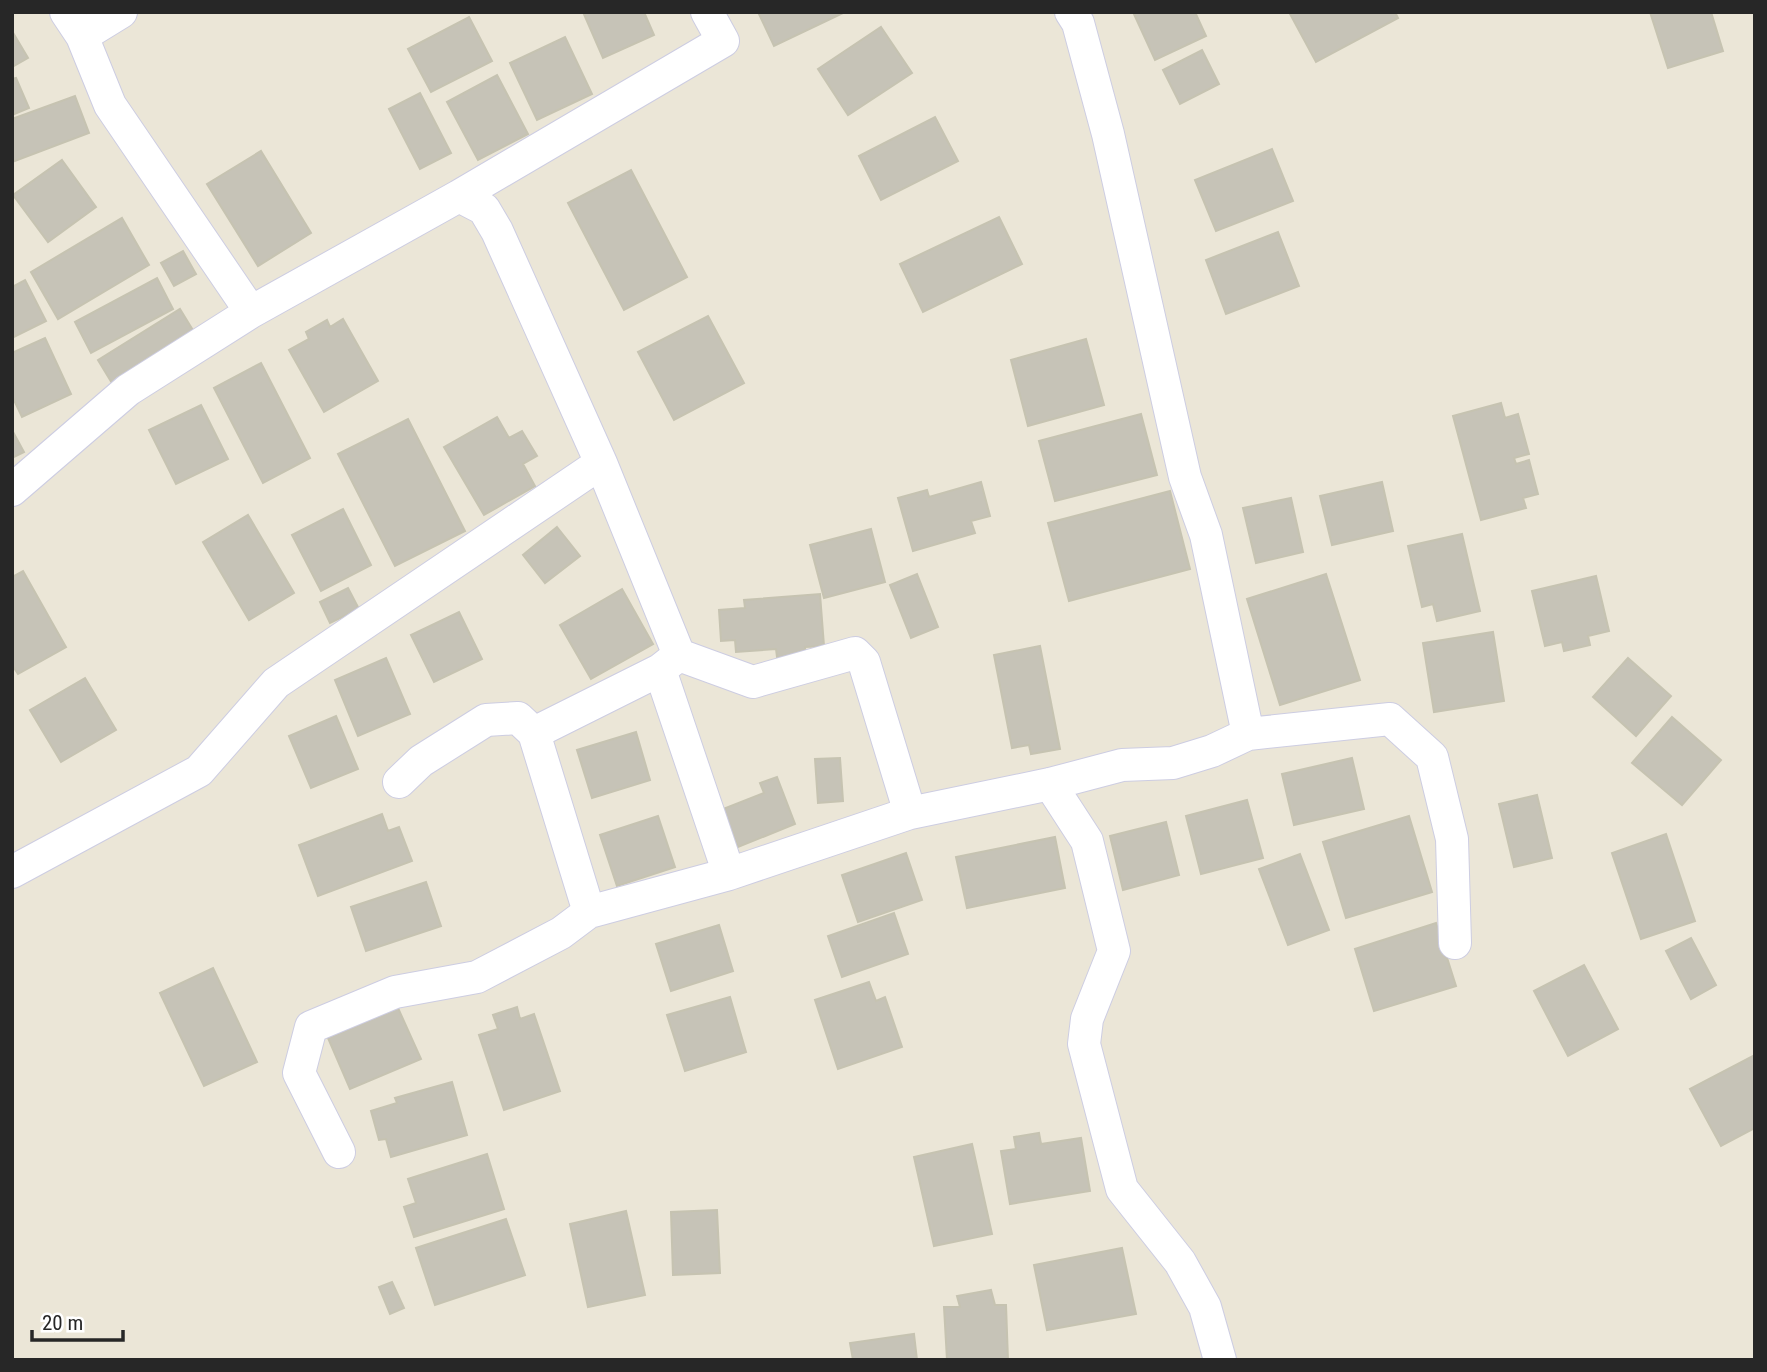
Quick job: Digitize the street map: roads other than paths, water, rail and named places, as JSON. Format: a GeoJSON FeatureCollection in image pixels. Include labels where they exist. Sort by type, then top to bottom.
{"type":"FeatureCollection","features":[{"type":"Feature","properties":{"kind":"street"},"geometry":{"type":"LineString","coordinates":[[121,12],[74,24],[110,105],[251,312]]}},
{"type":"Feature","properties":{"kind":"street"},"geometry":{"type":"LineString","coordinates":[[12,490],[128,390],[251,312],[459,196],[723,41],[707,12]]}},
{"type":"Feature","properties":{"kind":"street"},"geometry":{"type":"LineString","coordinates":[[1071,12],[1077,23],[1108,134],[1185,477],[1206,535],[1248,734]]}},
{"type":"Feature","properties":{"kind":"street"},"geometry":{"type":"LineString","coordinates":[[459,196],[484,209],[496,231],[601,463],[669,663],[729,874]]}},
{"type":"Feature","properties":{"kind":"street"},"geometry":{"type":"LineString","coordinates":[[12,872],[199,771],[276,683],[601,463]]}},
{"type":"Feature","properties":{"kind":"street"},"geometry":{"type":"LineString","coordinates":[[534,733],[669,663],[753,682],[855,653],[864,662],[910,813]]}},
{"type":"Feature","properties":{"kind":"street"},"geometry":{"type":"LineString","coordinates":[[399,782],[421,761],[486,720],[518,718],[534,733],[589,912]]}},
{"type":"Feature","properties":{"kind":"street"},"geometry":{"type":"LineString","coordinates":[[339,1152],[299,1073],[311,1027],[395,992],[477,977],[562,933],[589,912],[729,874],[910,813],[1050,784],[1122,765],[1173,763],[1213,751],[1248,734],[1390,719],[1432,757],[1452,839],[1455,943]]}},
{"type":"Feature","properties":{"kind":"street"},"geometry":{"type":"LineString","coordinates":[[1050,784],[1087,841],[1114,951],[1087,1019],[1084,1044],[1122,1189],[1180,1262],[1205,1307],[1220,1360]]}}]}
